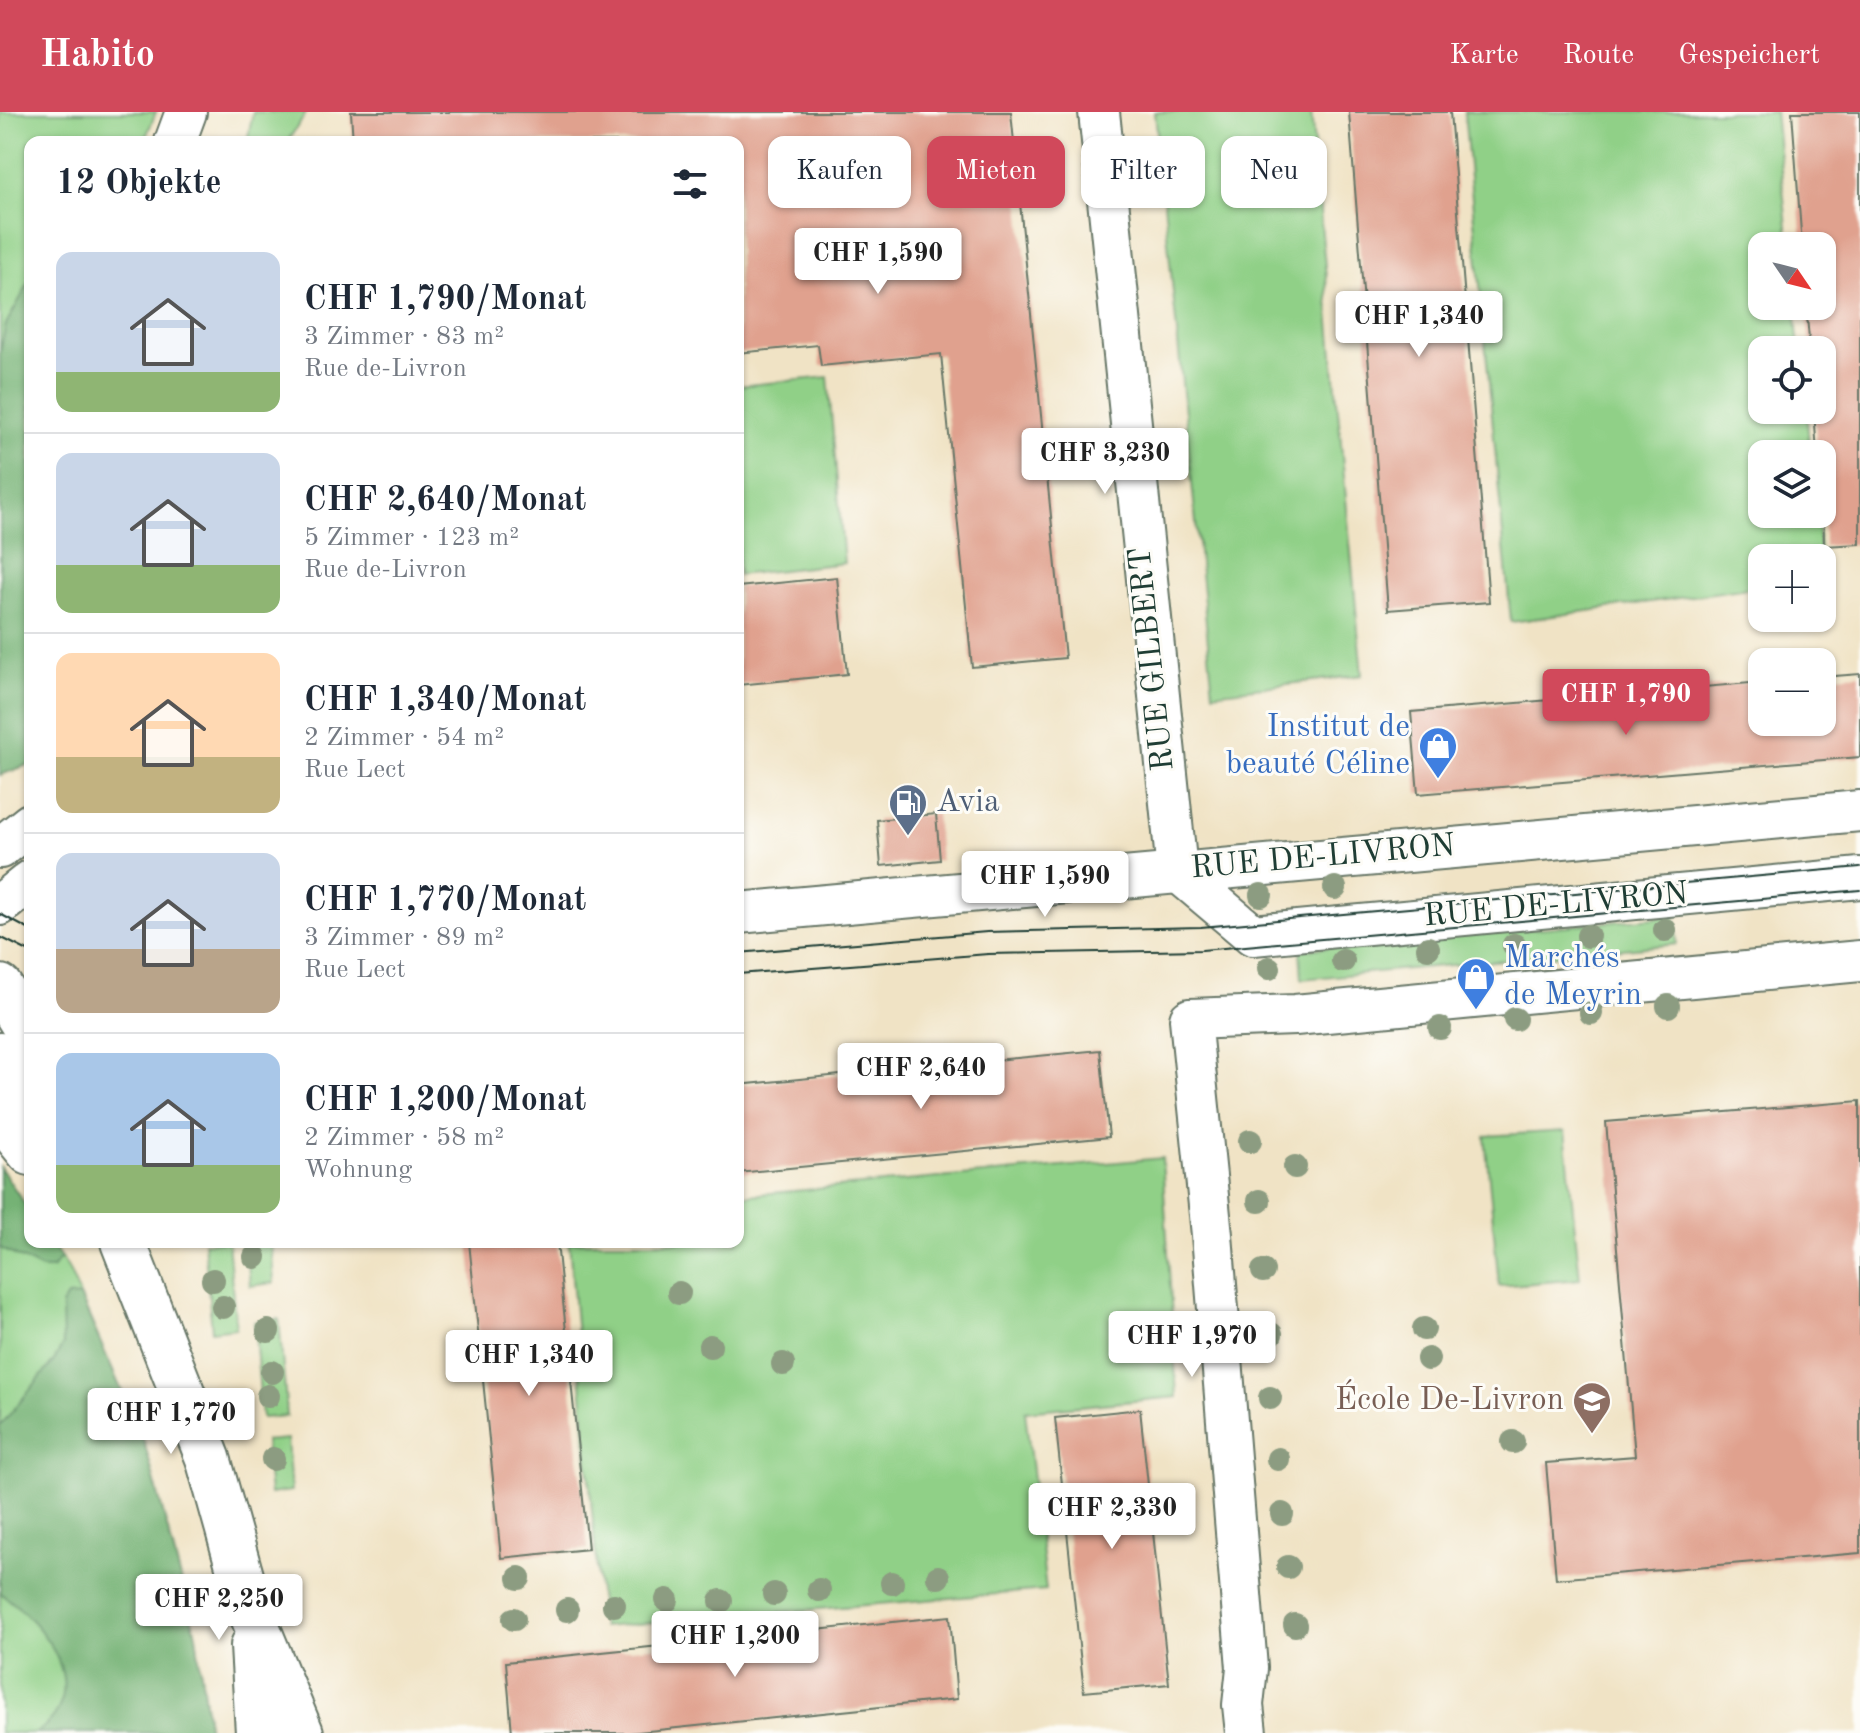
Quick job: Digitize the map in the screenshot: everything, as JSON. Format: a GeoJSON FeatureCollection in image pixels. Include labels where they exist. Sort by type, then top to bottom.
{"type":"FeatureCollection","features":[{"type":"Feature","properties":{"kind":"main road"},"geometry":{"type":"LineString","coordinates":[[0,987],[24,1025]]}},
{"type":"Feature","properties":{"kind":"main road"},"geometry":{"type":"LineString","coordinates":[[0,1055],[24,1094]]}},
{"type":"Feature","properties":{"kind":"main road"},"geometry":{"type":"LineString","coordinates":[[0,1116],[24,1146]]}},
{"type":"Feature","properties":{"kind":"main road"},"geometry":{"type":"LineString","coordinates":[[108,1248],[137,1284]]}},
{"type":"Feature","properties":{"kind":"main road"},"geometry":{"type":"LineString","coordinates":[[116,1248],[137,1284]]}},
{"type":"Feature","properties":{"kind":"main road"},"geometry":{"type":"LineString","coordinates":[[125,1248],[137,1284],[174,1365],[208,1458],[251,1612],[301,1733]]}},
{"type":"Feature","properties":{"kind":"main road"},"geometry":{"type":"LineString","coordinates":[[251,1612],[258,1733]]}},
{"type":"Feature","properties":{"kind":"street"},"geometry":{"type":"LineString","coordinates":[[177,136],[186,112]]}},
{"type":"Feature","properties":{"kind":"street","name":"RUE GILBERT"},"geometry":{"type":"LineString","coordinates":[[1099,112],[1177,871]]}},
{"type":"Feature","properties":{"kind":"street","name":"RUE DE-LIVRON"},"geometry":{"type":"LineString","coordinates":[[744,912],[1860,811]]}},
{"type":"Feature","properties":{"kind":"street"},"geometry":{"type":"LineString","coordinates":[[0,816],[24,814]]}},
{"type":"Feature","properties":{"kind":"street"},"geometry":{"type":"LineString","coordinates":[[0,848],[24,829]]}},
{"type":"Feature","properties":{"kind":"street","name":"RUE DE-LIVRON"},"geometry":{"type":"LineString","coordinates":[[1177,871],[1253,935],[1860,878]]}},
{"type":"Feature","properties":{"kind":"street"},"geometry":{"type":"LineString","coordinates":[[0,905],[24,886]]}},
{"type":"Feature","properties":{"kind":"street"},"geometry":{"type":"LineString","coordinates":[[1246,1733],[1245,1637],[1212,1235],[1190,1019],[1295,1015],[1860,961]]}},
{"type":"Feature","properties":{"kind":"green space"},"geometry":{"type":"Polygon","coordinates":[[[0,112],[156,112],[146,136],[24,136],[24,766],[0,775],[0,112]]]}},
{"type":"Feature","properties":{"kind":"green space"},"geometry":{"type":"Polygon","coordinates":[[[253,112],[307,112],[291,136],[248,136],[253,112]]]}},
{"type":"Feature","properties":{"kind":"green space"},"geometry":{"type":"Polygon","coordinates":[[[1155,112],[1311,112],[1313,136],[1221,136],[1221,208],[1320,208],[1362,675],[1213,693],[1165,208],[1205,208],[1205,136],[1157,136],[1155,112]]]}},
{"type":"Feature","properties":{"kind":"green space"},"geometry":{"type":"Polygon","coordinates":[[[1464,112],[1775,112],[1788,232],[1748,232],[1748,320],[1796,320],[1798,336],[1748,336],[1748,424],[1807,424],[1809,440],[1748,440],[1748,528],[1818,528],[1819,544],[1748,544],[1748,588],[1511,622],[1464,112]]]}},
{"type":"Feature","properties":{"kind":"green space"},"geometry":{"type":"Polygon","coordinates":[[[24,292],[24,766],[0,775],[0,352],[6,324],[24,292]]]}},
{"type":"Feature","properties":{"kind":"green space"},"geometry":{"type":"Polygon","coordinates":[[[828,377],[844,563],[744,574],[744,385],[828,377]]]}},
{"type":"Feature","properties":{"kind":"green space"},"geometry":{"type":"Polygon","coordinates":[[[1675,916],[1677,944],[1302,979],[1300,950],[1675,916]]]}},
{"type":"Feature","properties":{"kind":"green space"},"geometry":{"type":"Polygon","coordinates":[[[1565,1131],[1580,1279],[1499,1286],[1485,1136],[1565,1131]]]}},
{"type":"Feature","properties":{"kind":"green space"},"geometry":{"type":"Polygon","coordinates":[[[1162,1158],[1177,1397],[1025,1411],[1046,1590],[602,1627],[570,1248],[744,1248],[744,1195],[1162,1158]]]}},
{"type":"Feature","properties":{"kind":"green space"},"geometry":{"type":"Polygon","coordinates":[[[0,1167],[24,1203],[24,1248],[54,1248],[68,1268],[144,1442],[196,1635],[209,1733],[0,1733],[0,1167]]]}},
{"type":"Feature","properties":{"kind":"green space"},"geometry":{"type":"Polygon","coordinates":[[[0,1167],[24,1203],[24,1248],[54,1248],[61,1258],[52,1269],[42,1269],[0,1248],[0,1167]]]}},
{"type":"Feature","properties":{"kind":"green space"},"geometry":{"type":"Polygon","coordinates":[[[205,1248],[229,1248],[236,1328],[212,1331],[205,1248]]]}},
{"type":"Feature","properties":{"kind":"green space"},"geometry":{"type":"Polygon","coordinates":[[[247,1248],[271,1248],[274,1283],[250,1286],[247,1248]]]}},
{"type":"Feature","properties":{"kind":"green space"},"geometry":{"type":"Polygon","coordinates":[[[80,1296],[144,1442],[196,1635],[209,1733],[36,1733],[54,1716],[62,1698],[63,1678],[47,1639],[17,1606],[0,1593],[0,1426],[54,1361],[63,1344],[62,1305],[67,1297],[80,1296]]]}},
{"type":"Feature","properties":{"kind":"green space"},"geometry":{"type":"Polygon","coordinates":[[[279,1319],[287,1416],[262,1418],[254,1322],[279,1319]]]}},
{"type":"Feature","properties":{"kind":"green space"},"geometry":{"type":"Polygon","coordinates":[[[287,1439],[291,1491],[270,1494],[265,1441],[287,1439]]]}},
{"type":"Feature","properties":{"kind":"building"},"geometry":{"type":"Polygon","coordinates":[[[351,112],[1011,112],[1013,136],[927,136],[927,208],[1020,208],[1065,658],[972,667],[941,354],[821,366],[818,345],[744,352],[744,136],[353,136],[351,112]]]}},
{"type":"Feature","properties":{"kind":"building"},"geometry":{"type":"Polygon","coordinates":[[[1349,112],[1450,112],[1489,602],[1388,610],[1349,112]]]}},
{"type":"Feature","properties":{"kind":"building"},"geometry":{"type":"Polygon","coordinates":[[[1792,112],[1860,112],[1860,544],[1824,544],[1824,528],[1836,528],[1836,440],[1816,440],[1815,424],[1836,424],[1836,336],[1809,336],[1807,320],[1836,320],[1836,232],[1801,232],[1792,112]]]}},
{"type":"Feature","properties":{"kind":"building"},"geometry":{"type":"Polygon","coordinates":[[[837,577],[847,674],[744,684],[744,586],[837,577]]]}},
{"type":"Feature","properties":{"kind":"building"},"geometry":{"type":"Polygon","coordinates":[[[1860,674],[1860,757],[1418,794],[1411,712],[1748,683],[1748,736],[1836,736],[1836,676],[1860,674]]]}},
{"type":"Feature","properties":{"kind":"building","name":"Avia"},"geometry":{"type":"Polygon","coordinates":[[[936,814],[940,860],[881,866],[877,820],[936,814]]]}},
{"type":"Feature","properties":{"kind":"building"},"geometry":{"type":"Polygon","coordinates":[[[1100,1050],[1109,1137],[744,1172],[744,1084],[1100,1050]]]}},
{"type":"Feature","properties":{"kind":"building"},"geometry":{"type":"Polygon","coordinates":[[[1860,1101],[1860,1553],[1556,1579],[1546,1463],[1635,1456],[1606,1122],[1860,1101]]]}},
{"type":"Feature","properties":{"kind":"building"},"geometry":{"type":"Polygon","coordinates":[[[470,1248],[558,1248],[588,1549],[501,1558],[470,1248]]]}},
{"type":"Feature","properties":{"kind":"building"},"geometry":{"type":"Polygon","coordinates":[[[1140,1409],[1169,1684],[1084,1692],[1055,1418],[1140,1409]]]}},
{"type":"Feature","properties":{"kind":"building"},"geometry":{"type":"Polygon","coordinates":[[[950,1616],[957,1699],[629,1733],[512,1733],[506,1662],[950,1616]]]}},
{"type":"Feature","properties":{"kind":"tram line"},"geometry":{"type":"LineString","coordinates":[[744,952],[987,932],[1201,927],[1860,867]]}},
{"type":"Feature","properties":{"kind":"tram line"},"geometry":{"type":"LineString","coordinates":[[744,974],[988,954],[1202,950],[1860,890]]}},
{"type":"Feature","properties":{"kind":"tram line"},"geometry":{"type":"LineString","coordinates":[[0,914],[24,927]]}},
{"type":"Feature","properties":{"kind":"tram line"},"geometry":{"type":"LineString","coordinates":[[0,937],[24,949]]}},
{"type":"Feature","properties":{"kind":"place","name":"Institut de beauté Céline"},"geometry":{"type":"Point","coordinates":[1438,780]}},
{"type":"Feature","properties":{"kind":"place","name":"Avia"},"geometry":{"type":"Point","coordinates":[908,837]}},
{"type":"Feature","properties":{"kind":"place","name":"Marchés de Meyrin"},"geometry":{"type":"Point","coordinates":[1476,1011]}},
{"type":"Feature","properties":{"kind":"place","name":"École De-Livron"},"geometry":{"type":"Point","coordinates":[1592,1435]}}]}
